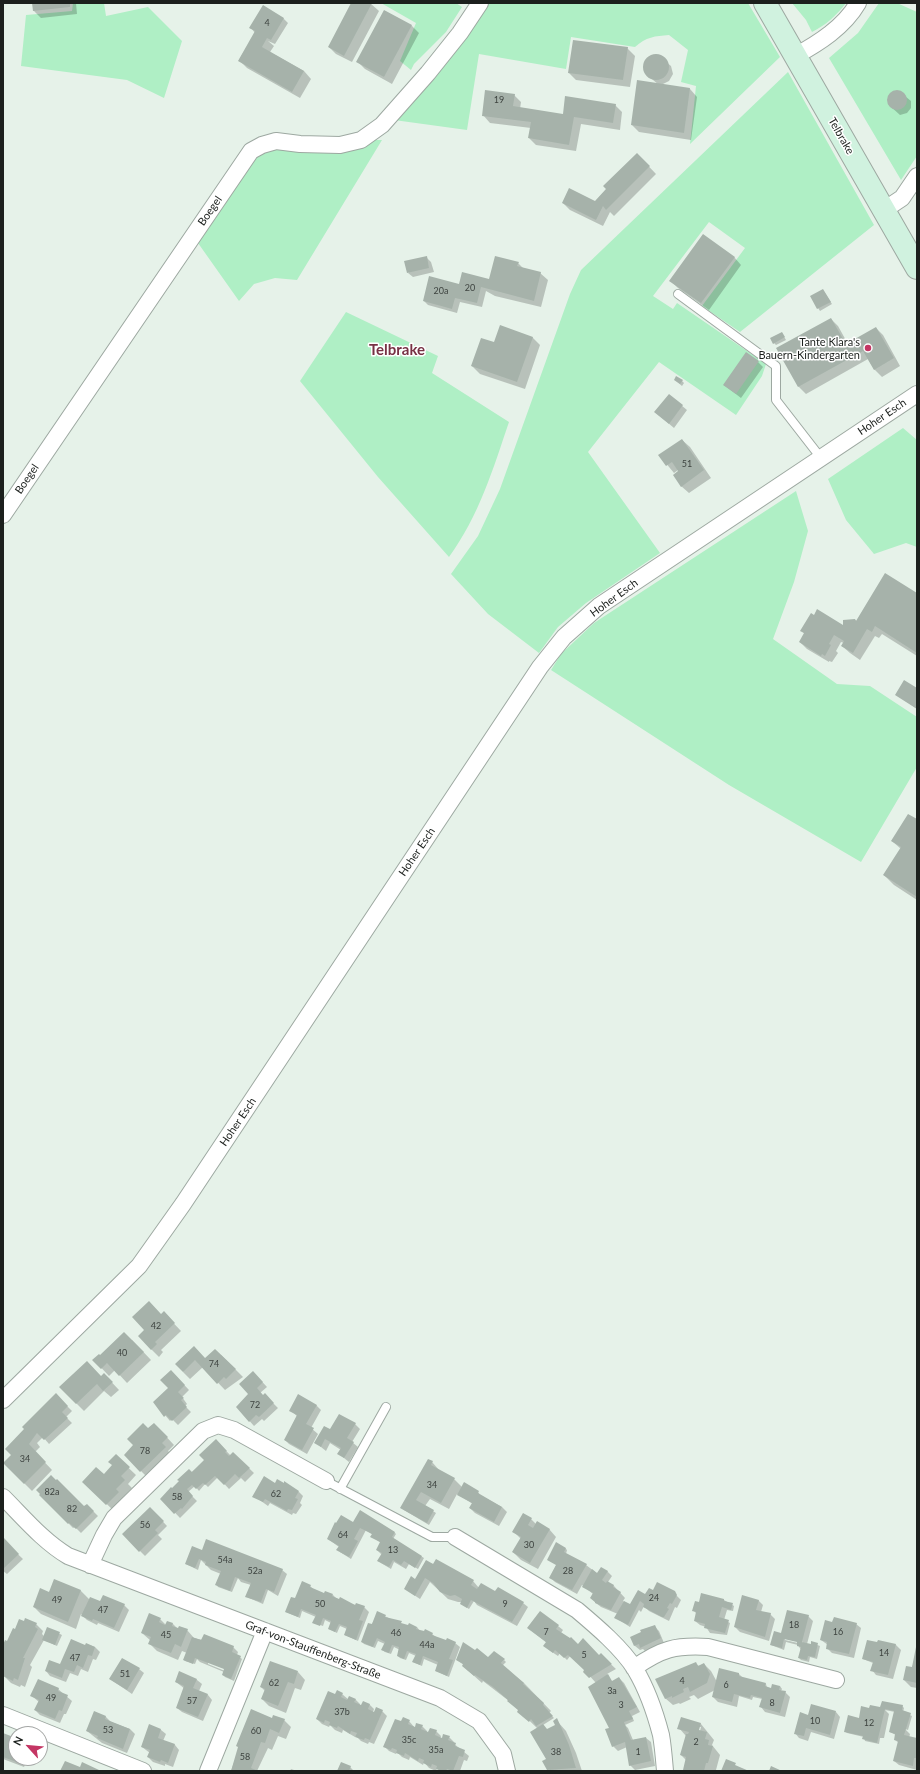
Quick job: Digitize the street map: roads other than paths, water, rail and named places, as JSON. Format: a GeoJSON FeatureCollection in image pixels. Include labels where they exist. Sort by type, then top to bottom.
{"type":"FeatureCollection","features":[{"type":"Feature","properties":{"kind":"street","name":"Boegel"},"geometry":{"type":"LineString","coordinates":[[3,515],[251,152],[262,145],[276,141],[300,144],[340,145],[361,140],[382,125],[428,73],[460,33],[480,3]]}},
{"type":"Feature","properties":{"kind":"street","name":"Telbrake"},"geometry":{"type":"LineString","coordinates":[[765,3],[917,268]]}},
{"type":"Feature","properties":{"kind":"street"},"geometry":{"type":"LineString","coordinates":[[795,56],[814,45],[841,24],[858,3]]}},
{"type":"Feature","properties":{"kind":"street"},"geometry":{"type":"LineString","coordinates":[[884,210],[902,198],[917,176]]}},
{"type":"Feature","properties":{"kind":"street","name":"Hoher Esch"},"geometry":{"type":"LineString","coordinates":[[3,1400],[139,1266],[188,1198],[540,667],[564,637],[599,606],[917,394]]}},
{"type":"Feature","properties":{"kind":"street"},"geometry":{"type":"LineString","coordinates":[[90,1565],[114,1518],[203,1431],[218,1425],[234,1430],[326,1481]]}},
{"type":"Feature","properties":{"kind":"street","name":"Graf-von-Stauffenberg-Straße"},"geometry":{"type":"LineString","coordinates":[[3,1497],[55,1548],[68,1556],[440,1698],[478,1721],[503,1754],[507,1771]]}},
{"type":"Feature","properties":{"kind":"street"},"geometry":{"type":"LineString","coordinates":[[455,1538],[577,1610],[592,1622],[634,1668],[651,1702],[661,1736],[665,1771]]}},
{"type":"Feature","properties":{"kind":"street"},"geometry":{"type":"LineString","coordinates":[[208,1771],[265,1631]]}},
{"type":"Feature","properties":{"kind":"street"},"geometry":{"type":"LineString","coordinates":[[634,1668],[650,1656],[673,1647],[708,1647],[836,1680]]}},
{"type":"Feature","properties":{"kind":"street"},"geometry":{"type":"LineString","coordinates":[[3,1715],[143,1771]]}},
{"type":"Feature","properties":{"kind":"lane"},"geometry":{"type":"LineString","coordinates":[[678,294],[776,366],[776,400],[821,458]]}},
{"type":"Feature","properties":{"kind":"lane"},"geometry":{"type":"LineString","coordinates":[[340,1489],[386,1408]]}},
{"type":"Feature","properties":{"kind":"lane"},"geometry":{"type":"LineString","coordinates":[[326,1481],[432,1537],[455,1538]]}},
{"type":"Feature","properties":{"kind":"place","name":"Tante Klara's Bauern-Kindergarten"},"geometry":{"type":"Point","coordinates":[868,348]}},
{"type":"Feature","properties":{"kind":"district","name":"Telbrake"},"geometry":{"type":"Point","coordinates":[397,350]}}]}
